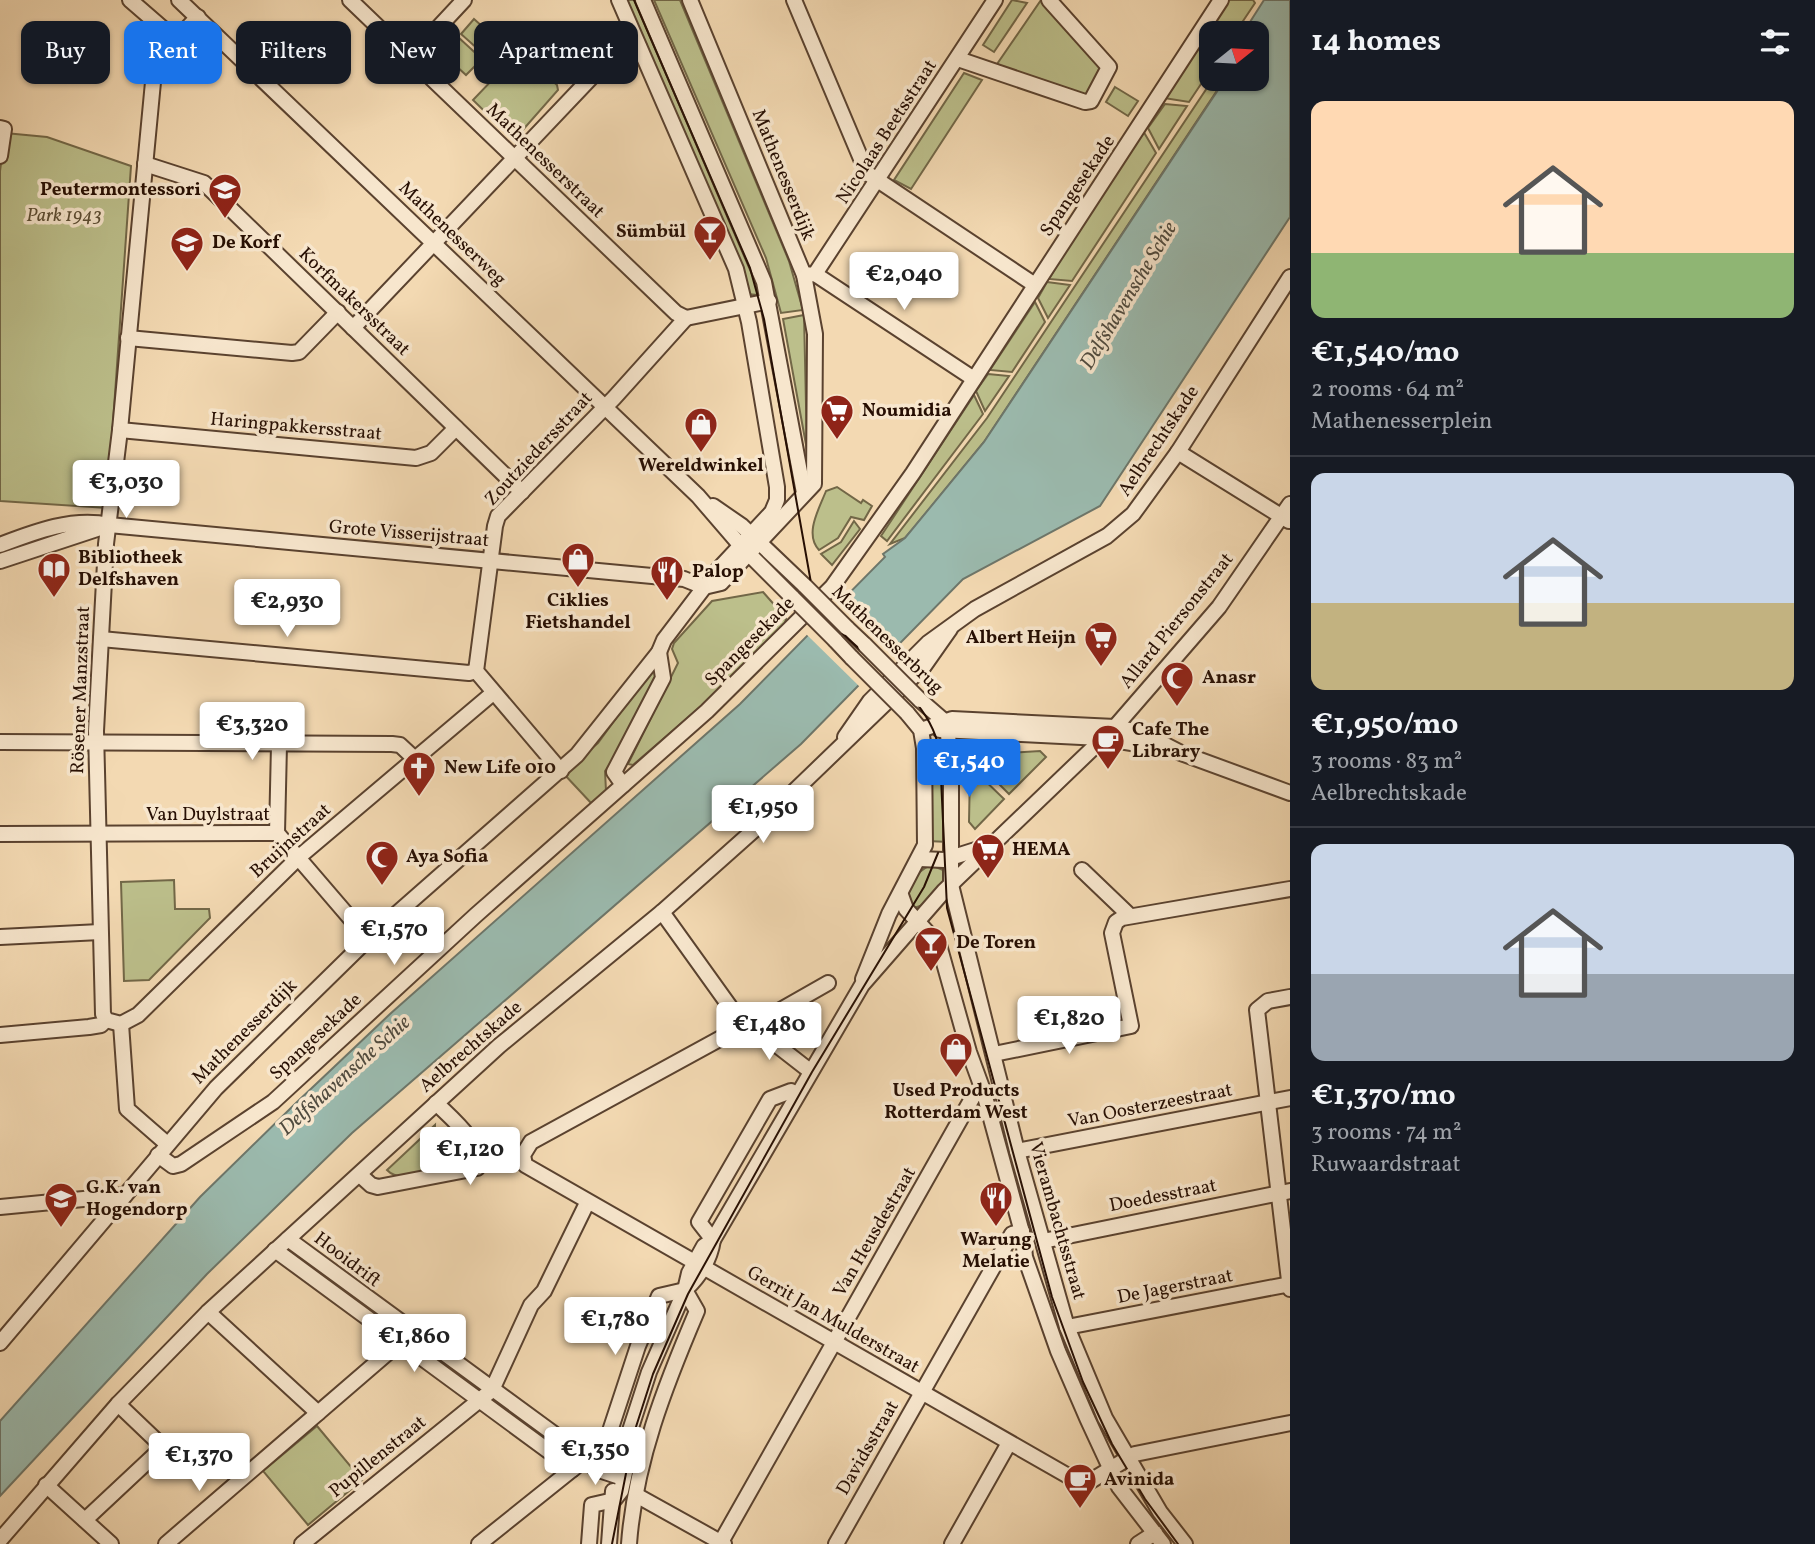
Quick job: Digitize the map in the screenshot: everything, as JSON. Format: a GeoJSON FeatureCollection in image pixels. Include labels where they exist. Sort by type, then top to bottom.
{"type":"FeatureCollection","features":[{"type":"Feature","properties":{"kind":"street"},"geometry":{"type":"LineString","coordinates":[[130,0],[154,21]]}},
{"type":"Feature","properties":{"kind":"street","name":"Mathenesserweg"},"geometry":{"type":"LineString","coordinates":[[179,0],[750,545],[805,586]]}},
{"type":"Feature","properties":{"kind":"street","name":"Mathenesserstraat"},"geometry":{"type":"LineString","coordinates":[[349,0],[371,21]]}},
{"type":"Feature","properties":{"kind":"street"},"geometry":{"type":"LineString","coordinates":[[444,21],[464,0]]}},
{"type":"Feature","properties":{"kind":"street","name":"Mathenesserdijk"},"geometry":{"type":"LineString","coordinates":[[619,0],[732,259],[745,305],[777,487],[777,500],[772,512],[750,545]]}},
{"type":"Feature","properties":{"kind":"street"},"geometry":{"type":"LineString","coordinates":[[643,0],[757,261],[769,301],[804,493]]}},
{"type":"Feature","properties":{"kind":"street","name":"Mathenesserdijk"},"geometry":{"type":"LineString","coordinates":[[0,1343],[162,1149],[251,1051],[368,939],[577,755],[659,652],[704,587],[816,480],[815,334],[809,275],[690,0]]}},
{"type":"Feature","properties":{"kind":"street"},"geometry":{"type":"LineString","coordinates":[[793,0],[867,173],[1035,285]]}},
{"type":"Feature","properties":{"kind":"street","name":"Nicolaas Beetsstraat"},"geometry":{"type":"LineString","coordinates":[[809,275],[877,182],[995,0]]}},
{"type":"Feature","properties":{"kind":"street"},"geometry":{"type":"LineString","coordinates":[[958,59],[1085,102],[1091,101],[1109,67],[1049,0]]}},
{"type":"Feature","properties":{"kind":"street","name":"Spangesekade"},"geometry":{"type":"LineString","coordinates":[[162,1149],[173,1166],[181,1164],[273,1102],[707,711],[832,587],[862,549],[1222,0]]}},
{"type":"Feature","properties":{"kind":"street","name":"Rösener Manzstraat"},"geometry":{"type":"LineString","coordinates":[[195,21],[198,18]]}},
{"type":"Feature","properties":{"kind":"street"},"geometry":{"type":"LineString","coordinates":[[353,328],[604,64],[639,47]]}},
{"type":"Feature","properties":{"kind":"street","name":"Rösener Manzstraat"},"geometry":{"type":"LineString","coordinates":[[106,1020],[103,1014],[97,834],[101,639],[109,525],[153,84]]}},
{"type":"Feature","properties":{"kind":"street","name":"Mathenesserstraat"},"geometry":{"type":"LineString","coordinates":[[437,84],[676,313],[687,318]]}},
{"type":"Feature","properties":{"kind":"street"},"geometry":{"type":"LineString","coordinates":[[0,156],[2,128]]}},
{"type":"Feature","properties":{"kind":"street","name":"Korfmakersstraat"},"geometry":{"type":"LineString","coordinates":[[145,164],[204,183],[522,492]]}},
{"type":"Feature","properties":{"kind":"street"},"geometry":{"type":"LineString","coordinates":[[809,275],[974,379]]}},
{"type":"Feature","properties":{"kind":"street","name":"Aelbrechtskade"},"geometry":{"type":"LineString","coordinates":[[0,1540],[118,1404],[208,1312],[499,1046],[662,912],[838,750],[924,666],[950,629],[975,609],[1114,532],[1138,509],[1178,452],[1290,277]]}},
{"type":"Feature","properties":{"kind":"street"},"geometry":{"type":"LineString","coordinates":[[687,318],[769,301]]}},
{"type":"Feature","properties":{"kind":"street"},"geometry":{"type":"LineString","coordinates":[[128,338],[292,353],[299,352],[338,312]]}},
{"type":"Feature","properties":{"kind":"street","name":"Zoutziedersstraat"},"geometry":{"type":"LineString","coordinates":[[476,671],[498,516],[687,318]]}},
{"type":"Feature","properties":{"kind":"street","name":"Haringpakkersstraat"},"geometry":{"type":"LineString","coordinates":[[120,430],[416,458],[431,453],[456,428]]}},
{"type":"Feature","properties":{"kind":"street"},"geometry":{"type":"LineString","coordinates":[[1178,452],[1286,519]]}},
{"type":"Feature","properties":{"kind":"street","name":"Allard Piersonstraat"},"geometry":{"type":"LineString","coordinates":[[862,985],[951,885],[1115,727],[1219,607],[1286,519],[1290,504]]}},
{"type":"Feature","properties":{"kind":"street","name":"Grote Visserijstraat"},"geometry":{"type":"LineString","coordinates":[[0,545],[64,525],[94,522],[684,579],[704,587]]}},
{"type":"Feature","properties":{"kind":"street","name":"Grote Visserijstraat"},"geometry":{"type":"LineString","coordinates":[[0,561],[109,525]]}},
{"type":"Feature","properties":{"kind":"street","name":"Mathenesserweg"},"geometry":{"type":"LineString","coordinates":[[750,545],[793,598]]}},
{"type":"Feature","properties":{"kind":"street","name":"Mathenesserbrug"},"geometry":{"type":"LineString","coordinates":[[805,586],[945,726]]}},
{"type":"Feature","properties":{"kind":"street","name":"Mathenesserbrug"},"geometry":{"type":"LineString","coordinates":[[793,598],[921,730]]}},
{"type":"Feature","properties":{"kind":"street"},"geometry":{"type":"LineString","coordinates":[[101,639],[469,673],[476,671],[561,771]]}},
{"type":"Feature","properties":{"kind":"street"},"geometry":{"type":"LineString","coordinates":[[623,785],[614,772],[663,678],[659,652]]}},
{"type":"Feature","properties":{"kind":"street","name":"Bruijnstraat"},"geometry":{"type":"LineString","coordinates":[[121,1024],[138,1015],[299,857],[493,693]]}},
{"type":"Feature","properties":{"kind":"street"},"geometry":{"type":"LineString","coordinates":[[945,726],[1131,741],[1181,752]]}},
{"type":"Feature","properties":{"kind":"street"},"geometry":{"type":"LineString","coordinates":[[609,1544],[619,1477],[619,1458],[625,1448],[649,1373],[698,1266],[704,1246],[713,1240],[862,985],[886,920],[920,859],[926,833],[921,730],[945,726],[1115,727],[1140,732],[1181,752],[1290,793]]}},
{"type":"Feature","properties":{"kind":"street","name":"Vierambachtsstraat"},"geometry":{"type":"LineString","coordinates":[[945,726],[951,765],[951,885],[1017,1151],[1067,1327],[1105,1418],[1160,1512],[1185,1544]]}},
{"type":"Feature","properties":{"kind":"street"},"geometry":{"type":"LineString","coordinates":[[0,742],[400,745],[415,759]]}},
{"type":"Feature","properties":{"kind":"street"},"geometry":{"type":"LineString","coordinates":[[277,833],[279,745]]}},
{"type":"Feature","properties":{"kind":"street","name":"Van Duylstraat"},"geometry":{"type":"LineString","coordinates":[[0,834],[277,833],[368,939]]}},
{"type":"Feature","properties":{"kind":"street"},"geometry":{"type":"LineString","coordinates":[[920,859],[951,858],[993,845]]}},
{"type":"Feature","properties":{"kind":"street"},"geometry":{"type":"LineString","coordinates":[[1083,870],[1129,915]]}},
{"type":"Feature","properties":{"kind":"street"},"geometry":{"type":"LineString","coordinates":[[993,1054],[1131,1026],[1112,933],[1116,922],[1129,915],[1290,889]]}},
{"type":"Feature","properties":{"kind":"street","name":"Vierambachtsstraat"},"geometry":{"type":"LineString","coordinates":[[901,895],[905,908],[939,945],[969,1052],[984,1093],[1017,1232],[1065,1370],[1119,1486],[1159,1538]]}},
{"type":"Feature","properties":{"kind":"street"},"geometry":{"type":"LineString","coordinates":[[662,912],[733,1011],[813,1066]]}},
{"type":"Feature","properties":{"kind":"street"},"geometry":{"type":"LineString","coordinates":[[0,937],[100,932]]}},
{"type":"Feature","properties":{"kind":"street"},"geometry":{"type":"LineString","coordinates":[[749,1024],[828,983]]}},
{"type":"Feature","properties":{"kind":"street"},"geometry":{"type":"LineString","coordinates":[[1290,997],[1268,1001],[1257,1010],[1268,1103],[1284,1192],[1290,1286]]}},
{"type":"Feature","properties":{"kind":"street"},"geometry":{"type":"LineString","coordinates":[[0,1035],[89,1027],[101,1025],[106,1020],[121,1024],[127,1109],[162,1149]]}},
{"type":"Feature","properties":{"kind":"street","name":"Gerrit Jan Mulderstraat"},"geometry":{"type":"LineString","coordinates":[[749,1024],[531,1142],[523,1158],[529,1170],[1084,1485],[1144,1451],[1290,1423]]}},
{"type":"Feature","properties":{"kind":"street"},"geometry":{"type":"LineString","coordinates":[[713,1240],[699,1222],[770,1099],[790,1091],[796,1094]]}},
{"type":"Feature","properties":{"kind":"street","name":"Van Heusdestraat"},"geometry":{"type":"LineString","coordinates":[[722,1543],[974,1096],[984,1093]]}},
{"type":"Feature","properties":{"kind":"street","name":"Van Oosterzeestraat"},"geometry":{"type":"LineString","coordinates":[[1017,1151],[1290,1098]]}},
{"type":"Feature","properties":{"kind":"street"},"geometry":{"type":"LineString","coordinates":[[360,1175],[371,1185],[378,1186],[477,1168],[479,1160],[476,1148],[436,1103]]}},
{"type":"Feature","properties":{"kind":"street","name":"Doedesstraat"},"geometry":{"type":"LineString","coordinates":[[1043,1241],[1284,1192]]}},
{"type":"Feature","properties":{"kind":"street"},"geometry":{"type":"LineString","coordinates":[[0,1207],[125,1195]]}},
{"type":"Feature","properties":{"kind":"street"},"geometry":{"type":"LineString","coordinates":[[492,1390],[531,1305],[544,1291],[587,1203]]}},
{"type":"Feature","properties":{"kind":"street","name":"Davidsstraat"},"geometry":{"type":"LineString","coordinates":[[836,1544],[1017,1232]]}},
{"type":"Feature","properties":{"kind":"street","name":"Hooidrift"},"geometry":{"type":"LineString","coordinates":[[288,1239],[479,1400],[573,1469]]}},
{"type":"Feature","properties":{"kind":"street","name":"Hooidrift"},"geometry":{"type":"LineString","coordinates":[[275,1250],[492,1390],[596,1469],[619,1477]]}},
{"type":"Feature","properties":{"kind":"street","name":"De Jagerstraat"},"geometry":{"type":"LineString","coordinates":[[1067,1327],[1290,1286]]}},
{"type":"Feature","properties":{"kind":"street"},"geometry":{"type":"LineString","coordinates":[[625,1448],[610,1431],[638,1346],[659,1296],[685,1290]]}},
{"type":"Feature","properties":{"kind":"street"},"geometry":{"type":"LineString","coordinates":[[629,1544],[636,1495],[655,1416],[697,1311],[685,1290]]}},
{"type":"Feature","properties":{"kind":"street"},"geometry":{"type":"LineString","coordinates":[[208,1312],[318,1413]]}},
{"type":"Feature","properties":{"kind":"street"},"geometry":{"type":"LineString","coordinates":[[166,1544],[406,1337]]}},
{"type":"Feature","properties":{"kind":"street","name":"Pupillenstraat"},"geometry":{"type":"LineString","coordinates":[[302,1544],[492,1390]]}},
{"type":"Feature","properties":{"kind":"street"},"geometry":{"type":"LineString","coordinates":[[85,1520],[163,1447],[118,1404]]}},
{"type":"Feature","properties":{"kind":"street"},"geometry":{"type":"LineString","coordinates":[[951,1544],[1009,1443]]}},
{"type":"Feature","properties":{"kind":"street"},"geometry":{"type":"LineString","coordinates":[[479,1544],[585,1460]]}},
{"type":"Feature","properties":{"kind":"street"},"geometry":{"type":"LineString","coordinates":[[46,1485],[111,1544]]}},
{"type":"Feature","properties":{"kind":"street"},"geometry":{"type":"LineString","coordinates":[[636,1495],[722,1543]]}},
{"type":"Feature","properties":{"kind":"street"},"geometry":{"type":"LineString","coordinates":[[589,1544],[592,1505],[614,1500]]}},
{"type":"Feature","properties":{"kind":"street"},"geometry":{"type":"LineString","coordinates":[[1138,1544],[1159,1538]]}},
{"type":"Feature","properties":{"kind":"green space"},"geometry":{"type":"Polygon","coordinates":[[[623,0],[639,0],[755,264],[758,295],[747,294],[638,36],[638,21],[632,21],[623,0]]]}},
{"type":"Feature","properties":{"kind":"green space"},"geometry":{"type":"Polygon","coordinates":[[[654,0],[680,0],[789,261],[803,310],[781,313],[766,258],[654,0]]]}},
{"type":"Feature","properties":{"kind":"green space"},"geometry":{"type":"Polygon","coordinates":[[[1012,0],[1027,3],[994,52],[983,45],[1012,0]]]}},
{"type":"Feature","properties":{"kind":"green space"},"geometry":{"type":"Polygon","coordinates":[[[1041,0],[1103,65],[1085,96],[995,67],[1041,0]]]}},
{"type":"Feature","properties":{"kind":"green space"},"geometry":{"type":"Polygon","coordinates":[[[1228,0],[1253,0],[1255,3],[1243,21],[1214,21],[1228,0]]]}},
{"type":"Feature","properties":{"kind":"green space"},"geometry":{"type":"Polygon","coordinates":[[[474,19],[476,21],[474,21],[474,46],[461,34],[474,19]]]}},
{"type":"Feature","properties":{"kind":"green space"},"geometry":{"type":"Polygon","coordinates":[[[460,39],[474,52],[474,67],[466,75],[460,70],[460,39]]]}},
{"type":"Feature","properties":{"kind":"green space"},"geometry":{"type":"Polygon","coordinates":[[[1199,44],[1199,87],[1189,102],[1164,98],[1199,44]]]}},
{"type":"Feature","properties":{"kind":"green space"},"geometry":{"type":"Polygon","coordinates":[[[964,73],[982,80],[911,189],[894,180],[964,73]]]}},
{"type":"Feature","properties":{"kind":"green space"},"geometry":{"type":"Polygon","coordinates":[[[488,84],[556,84],[558,90],[514,140],[473,100],[488,84]]]}},
{"type":"Feature","properties":{"kind":"green space"},"geometry":{"type":"Polygon","coordinates":[[[1115,87],[1138,101],[1128,116],[1106,102],[1115,87]]]}},
{"type":"Feature","properties":{"kind":"green space"},"geometry":{"type":"Polygon","coordinates":[[[1205,91],[1217,91],[984,442],[905,538],[890,544],[987,418],[1205,91]]]}},
{"type":"Feature","properties":{"kind":"green space"},"geometry":{"type":"Polygon","coordinates":[[[1165,104],[1187,106],[1159,149],[1148,128],[1165,104]]]}},
{"type":"Feature","properties":{"kind":"green space"},"geometry":{"type":"Polygon","coordinates":[[[1142,129],[1156,153],[1072,281],[1049,279],[1055,269],[1053,267],[1142,129]]]}},
{"type":"Feature","properties":{"kind":"green space","name":"Park 1943"},"geometry":{"type":"Polygon","coordinates":[[[5,133],[47,137],[131,166],[107,508],[0,501],[0,171],[5,133]]]}},
{"type":"Feature","properties":{"kind":"green space"},"geometry":{"type":"Polygon","coordinates":[[[1047,282],[1070,285],[1048,318],[1038,298],[1047,282]]]}},
{"type":"Feature","properties":{"kind":"green space"},"geometry":{"type":"Polygon","coordinates":[[[1035,302],[1045,322],[1012,372],[990,370],[1035,302]]]}},
{"type":"Feature","properties":{"kind":"green space"},"geometry":{"type":"Polygon","coordinates":[[[804,315],[807,450],[783,319],[804,315]]]}},
{"type":"Feature","properties":{"kind":"green space"},"geometry":{"type":"Polygon","coordinates":[[[988,374],[1009,376],[985,411],[976,391],[988,374]]]}},
{"type":"Feature","properties":{"kind":"green space"},"geometry":{"type":"Polygon","coordinates":[[[974,395],[983,414],[887,541],[881,536],[974,395]]]}},
{"type":"Feature","properties":{"kind":"green space"},"geometry":{"type":"Polygon","coordinates":[[[837,487],[861,503],[863,500],[872,506],[864,520],[851,517],[838,538],[819,550],[813,537],[814,521],[826,491],[837,487]]]}},
{"type":"Feature","properties":{"kind":"green space"},"geometry":{"type":"Polygon","coordinates":[[[854,521],[860,529],[832,565],[821,554],[841,542],[854,521]]]}},
{"type":"Feature","properties":{"kind":"green space"},"geometry":{"type":"Polygon","coordinates":[[[763,592],[786,618],[785,624],[706,702],[633,765],[628,764],[678,663],[672,649],[674,643],[712,601],[763,592]]]}},
{"type":"Feature","properties":{"kind":"green space"},"geometry":{"type":"Polygon","coordinates":[[[651,670],[658,674],[617,756],[605,771],[606,791],[592,804],[563,773],[598,743],[651,670]]]}},
{"type":"Feature","properties":{"kind":"green space"},"geometry":{"type":"Polygon","coordinates":[[[1040,751],[1046,757],[1009,794],[979,764],[991,754],[1040,751]]]}},
{"type":"Feature","properties":{"kind":"green space"},"geometry":{"type":"Polygon","coordinates":[[[947,758],[948,842],[928,841],[928,759],[947,758]]]}},
{"type":"Feature","properties":{"kind":"green space"},"geometry":{"type":"Polygon","coordinates":[[[973,769],[1004,799],[975,829],[969,822],[970,772],[973,769]]]}},
{"type":"Feature","properties":{"kind":"green space"},"geometry":{"type":"Polygon","coordinates":[[[931,865],[943,870],[944,884],[926,904],[914,908],[908,900],[909,888],[917,875],[931,865]]]}},
{"type":"Feature","properties":{"kind":"green space"},"geometry":{"type":"Polygon","coordinates":[[[174,880],[175,909],[209,909],[210,918],[149,980],[124,981],[121,882],[174,880]]]}},
{"type":"Feature","properties":{"kind":"green space"},"geometry":{"type":"Polygon","coordinates":[[[435,1125],[433,1171],[397,1176],[387,1170],[435,1125]]]}},
{"type":"Feature","properties":{"kind":"green space"},"geometry":{"type":"Polygon","coordinates":[[[305,1257],[399,1326],[394,1333],[303,1267],[305,1257]]]}},
{"type":"Feature","properties":{"kind":"green space"},"geometry":{"type":"Polygon","coordinates":[[[317,1426],[362,1480],[308,1525],[263,1471],[317,1426]]]}},
{"type":"Feature","properties":{"kind":"water","name":"Delfshavensche Schie"},"geometry":{"type":"Polygon","coordinates":[[[1264,0],[1290,0],[1290,217],[1100,506],[963,579],[801,744],[352,1133],[207,1274],[0,1496],[0,1421],[200,1197],[390,1014],[740,704],[885,557],[883,554],[905,538],[984,442],[1217,91],[1269,91],[1269,21],[1251,21],[1264,0]]]}},
{"type":"Feature","properties":{"kind":"pier"},"geometry":{"type":"Polygon","coordinates":[[[840,598],[896,653],[861,688],[805,633],[840,598]]]}},
{"type":"Feature","properties":{"kind":"tram line"},"geometry":{"type":"LineString","coordinates":[[634,0],[750,268],[764,319],[813,594],[826,615],[844,635],[904,690],[934,731],[940,756],[947,908],[1052,1297],[1083,1382],[1112,1444],[1145,1499],[1178,1544]]}},
{"type":"Feature","properties":{"kind":"tram line"},"geometry":{"type":"LineString","coordinates":[[612,1544],[634,1433],[653,1374],[688,1294],[812,1072],[924,887],[938,853]]}},
{"type":"Feature","properties":{"kind":"place","name":"Peutermontessori"},"geometry":{"type":"Point","coordinates":[225,220]}},
{"type":"Feature","properties":{"kind":"place","name":"Sümbül"},"geometry":{"type":"Point","coordinates":[710,262]}},
{"type":"Feature","properties":{"kind":"place","name":"De Korf"},"geometry":{"type":"Point","coordinates":[187,273]}},
{"type":"Feature","properties":{"kind":"place","name":"Noumidia"},"geometry":{"type":"Point","coordinates":[837,441]}},
{"type":"Feature","properties":{"kind":"place","name":"Wereldwinkel"},"geometry":{"type":"Point","coordinates":[701,454]}},
{"type":"Feature","properties":{"kind":"place","name":"Ciklies Fietshandel"},"geometry":{"type":"Point","coordinates":[578,589]}},
{"type":"Feature","properties":{"kind":"place","name":"Bibliotheek Delfshaven"},"geometry":{"type":"Point","coordinates":[54,599]}},
{"type":"Feature","properties":{"kind":"place","name":"Palop"},"geometry":{"type":"Point","coordinates":[667,602]}},
{"type":"Feature","properties":{"kind":"place","name":"Albert Heijn"},"geometry":{"type":"Point","coordinates":[1101,668]}},
{"type":"Feature","properties":{"kind":"place","name":"Anasr"},"geometry":{"type":"Point","coordinates":[1177,708]}},
{"type":"Feature","properties":{"kind":"place","name":"Cafe The Library"},"geometry":{"type":"Point","coordinates":[1108,771]}},
{"type":"Feature","properties":{"kind":"place","name":"New Life 010"},"geometry":{"type":"Point","coordinates":[419,798]}},
{"type":"Feature","properties":{"kind":"place","name":"HEMA"},"geometry":{"type":"Point","coordinates":[988,880]}},
{"type":"Feature","properties":{"kind":"place","name":"Aya Sofia"},"geometry":{"type":"Point","coordinates":[382,887]}},
{"type":"Feature","properties":{"kind":"place","name":"De Toren"},"geometry":{"type":"Point","coordinates":[931,973]}},
{"type":"Feature","properties":{"kind":"place","name":"Used Products Rotterdam West"},"geometry":{"type":"Point","coordinates":[956,1079]}},
{"type":"Feature","properties":{"kind":"place","name":"Warung Melatie"},"geometry":{"type":"Point","coordinates":[996,1228]}},
{"type":"Feature","properties":{"kind":"place","name":"G.K. van Hogendorp"},"geometry":{"type":"Point","coordinates":[61,1229]}},
{"type":"Feature","properties":{"kind":"place","name":"Avinida"},"geometry":{"type":"Point","coordinates":[1080,1510]}}]}
